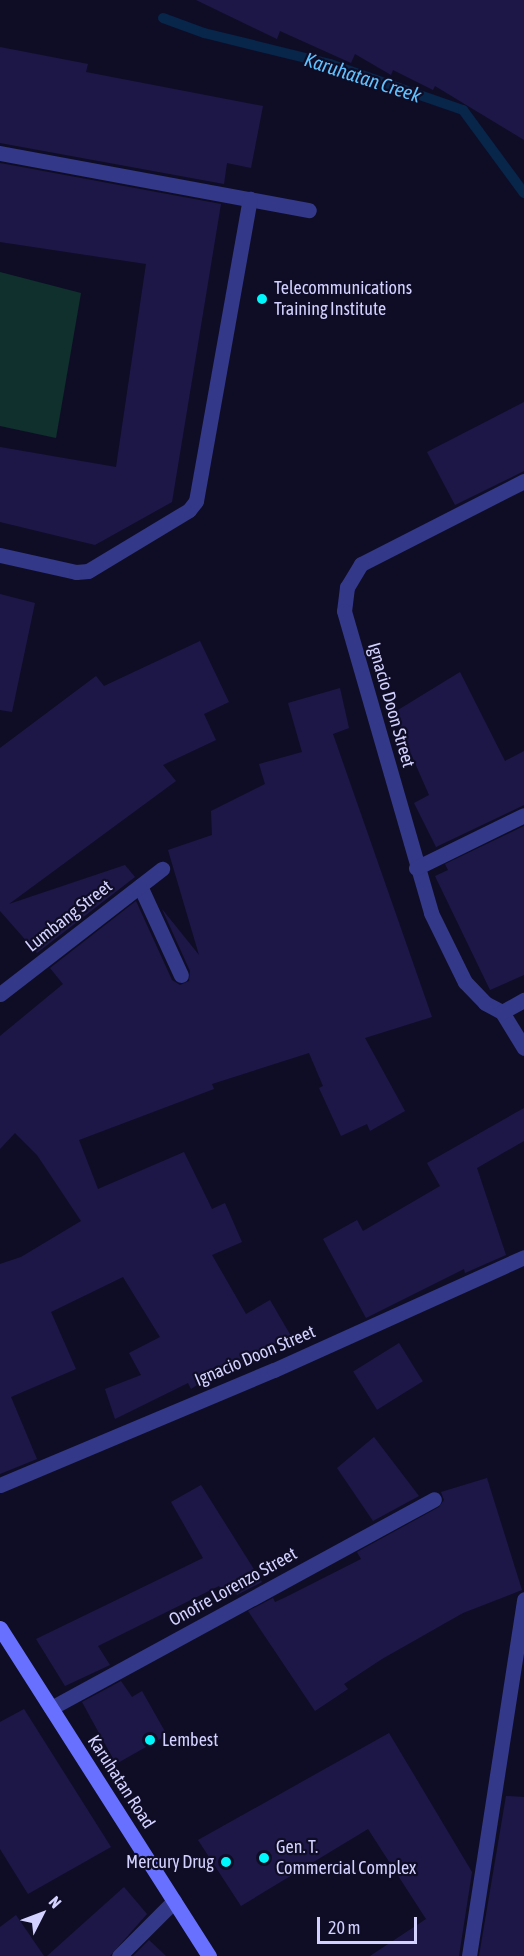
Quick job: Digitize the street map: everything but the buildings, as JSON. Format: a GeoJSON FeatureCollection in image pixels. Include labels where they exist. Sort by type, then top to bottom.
{"type":"FeatureCollection","features":[{"type":"Feature","properties":{"kind":"main road","name":"Karuhatan Road"},"geometry":{"type":"LineString","coordinates":[[0,1628],[209,1956]]}},
{"type":"Feature","properties":{"kind":"street"},"geometry":{"type":"LineString","coordinates":[[0,153],[309,210]]}},
{"type":"Feature","properties":{"kind":"street"},"geometry":{"type":"LineString","coordinates":[[0,555],[76,573],[88,571],[189,510],[196,501],[250,199]]}},
{"type":"Feature","properties":{"kind":"street","name":"Ignacio Doon Street"},"geometry":{"type":"LineString","coordinates":[[524,481],[361,564],[347,587],[344,611],[416,868],[431,913],[465,982],[484,1003],[502,1012],[524,1048]]}},
{"type":"Feature","properties":{"kind":"street"},"geometry":{"type":"LineString","coordinates":[[416,868],[524,815]]}},
{"type":"Feature","properties":{"kind":"street","name":"Lumbang Street"},"geometry":{"type":"LineString","coordinates":[[0,994],[162,869]]}},
{"type":"Feature","properties":{"kind":"street"},"geometry":{"type":"LineString","coordinates":[[140,886],[181,975]]}},
{"type":"Feature","properties":{"kind":"street"},"geometry":{"type":"LineString","coordinates":[[502,1012],[524,1000]]}},
{"type":"Feature","properties":{"kind":"street","name":"Ignacio Doon Street"},"geometry":{"type":"LineString","coordinates":[[0,1485],[274,1370],[524,1257]]}},
{"type":"Feature","properties":{"kind":"street","name":"Onofre Lorenzo Street"},"geometry":{"type":"LineString","coordinates":[[51,1708],[434,1499]]}},
{"type":"Feature","properties":{"kind":"street"},"geometry":{"type":"LineString","coordinates":[[469,1956],[524,1599]]}},
{"type":"Feature","properties":{"kind":"street"},"geometry":{"type":"LineString","coordinates":[[119,1956],[174,1901]]}},
{"type":"Feature","properties":{"kind":"green space"},"geometry":{"type":"Polygon","coordinates":[[[0,272],[81,293],[56,438],[0,426],[0,272]]]}},
{"type":"Feature","properties":{"kind":"waterway","name":"Karuhatan Creek"},"geometry":{"type":"LineString","coordinates":[[163,18],[204,33],[330,64],[463,110],[524,193]]}},
{"type":"Feature","properties":{"kind":"place","name":"Telecommunications Training Institute"},"geometry":{"type":"Point","coordinates":[262,299]}},
{"type":"Feature","properties":{"kind":"place","name":"Lembest"},"geometry":{"type":"Point","coordinates":[150,1740]}},
{"type":"Feature","properties":{"kind":"place","name":"Gen. T. Commercial Complex"},"geometry":{"type":"Point","coordinates":[264,1858]}},
{"type":"Feature","properties":{"kind":"place","name":"Mercury Drug"},"geometry":{"type":"Point","coordinates":[226,1862]}}]}
